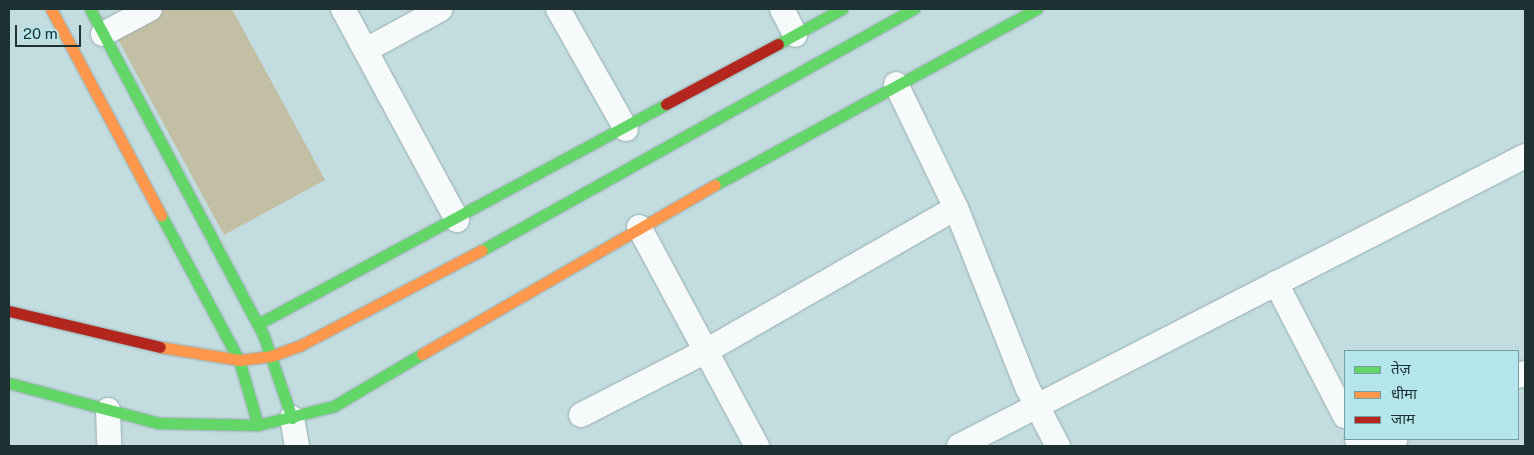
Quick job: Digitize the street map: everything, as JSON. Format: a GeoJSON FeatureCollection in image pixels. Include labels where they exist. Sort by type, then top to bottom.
{"type":"FeatureCollection","features":[{"type":"Feature","properties":{"kind":"main road"},"geometry":{"type":"LineString","coordinates":[[50,9],[238,360],[258,425]]}},
{"type":"Feature","properties":{"kind":"main road"},"geometry":{"type":"LineString","coordinates":[[90,9],[258,324],[292,418]]}},
{"type":"Feature","properties":{"kind":"main road"},"geometry":{"type":"LineString","coordinates":[[258,324],[626,129],[842,9]]}},
{"type":"Feature","properties":{"kind":"main road"},"geometry":{"type":"LineString","coordinates":[[9,311],[178,351],[238,360],[271,356],[302,345],[504,237],[914,9]]}},
{"type":"Feature","properties":{"kind":"main road"},"geometry":{"type":"LineString","coordinates":[[9,383],[158,423],[258,425],[334,406],[384,381],[639,227],[896,84],[1037,9]]}},
{"type":"Feature","properties":{"kind":"street"},"geometry":{"type":"LineString","coordinates":[[103,34],[150,9]]}},
{"type":"Feature","properties":{"kind":"street"},"geometry":{"type":"LineString","coordinates":[[343,9],[456,220]]}},
{"type":"Feature","properties":{"kind":"street"},"geometry":{"type":"LineString","coordinates":[[366,50],[441,9]]}},
{"type":"Feature","properties":{"kind":"street"},"geometry":{"type":"LineString","coordinates":[[558,9],[626,129]]}},
{"type":"Feature","properties":{"kind":"street"},"geometry":{"type":"LineString","coordinates":[[782,9],[795,35]]}},
{"type":"Feature","properties":{"kind":"street"},"geometry":{"type":"LineString","coordinates":[[896,84],[956,208],[1037,406],[1058,446]]}},
{"type":"Feature","properties":{"kind":"street"},"geometry":{"type":"LineString","coordinates":[[959,446],[1525,156]]}},
{"type":"Feature","properties":{"kind":"street"},"geometry":{"type":"LineString","coordinates":[[581,415],[706,351],[956,208]]}},
{"type":"Feature","properties":{"kind":"street"},"geometry":{"type":"LineString","coordinates":[[639,227],[757,446]]}},
{"type":"Feature","properties":{"kind":"street"},"geometry":{"type":"LineString","coordinates":[[1276,283],[1344,414]]}},
{"type":"Feature","properties":{"kind":"street"},"geometry":{"type":"LineString","coordinates":[[108,410],[109,446]]}},
{"type":"Feature","properties":{"kind":"street"},"geometry":{"type":"LineString","coordinates":[[292,418],[297,446]]}},
{"type":"Feature","properties":{"kind":"street"},"geometry":{"type":"LineString","coordinates":[[1380,446],[1393,440]]}},
{"type":"Feature","properties":{"kind":"shaded area"},"geometry":{"type":"Polygon","coordinates":[[[161,9],[232,9],[325,180],[224,235],[115,34],[161,9]]]}},
{"type":"Feature","properties":{"kind":"traffic: fast"},"geometry":{"type":"LineString","coordinates":[[90,9],[263,334],[292,418]]}},
{"type":"Feature","properties":{"kind":"traffic: fast"},"geometry":{"type":"LineString","coordinates":[[778,44],[842,9]]}},
{"type":"Feature","properties":{"kind":"traffic: fast"},"geometry":{"type":"LineString","coordinates":[[482,250],[914,9]]}},
{"type":"Feature","properties":{"kind":"traffic: fast"},"geometry":{"type":"LineString","coordinates":[[715,185],[1037,9]]}},
{"type":"Feature","properties":{"kind":"traffic: fast"},"geometry":{"type":"LineString","coordinates":[[258,324],[666,104]]}},
{"type":"Feature","properties":{"kind":"traffic: fast"},"geometry":{"type":"LineString","coordinates":[[161,215],[239,360],[258,425]]}},
{"type":"Feature","properties":{"kind":"traffic: fast"},"geometry":{"type":"LineString","coordinates":[[9,383],[158,423],[258,425],[334,406],[422,354]]}},
{"type":"Feature","properties":{"kind":"traffic: slow"},"geometry":{"type":"LineString","coordinates":[[51,9],[161,215]]}},
{"type":"Feature","properties":{"kind":"traffic: slow"},"geometry":{"type":"LineString","coordinates":[[422,354],[715,185]]}},
{"type":"Feature","properties":{"kind":"traffic: slow"},"geometry":{"type":"LineString","coordinates":[[160,347],[239,360],[271,356],[301,345],[482,250]]}},
{"type":"Feature","properties":{"kind":"traffic: jam"},"geometry":{"type":"LineString","coordinates":[[666,104],[778,44]]}},
{"type":"Feature","properties":{"kind":"traffic: jam"},"geometry":{"type":"LineString","coordinates":[[9,311],[160,347]]}}]}
